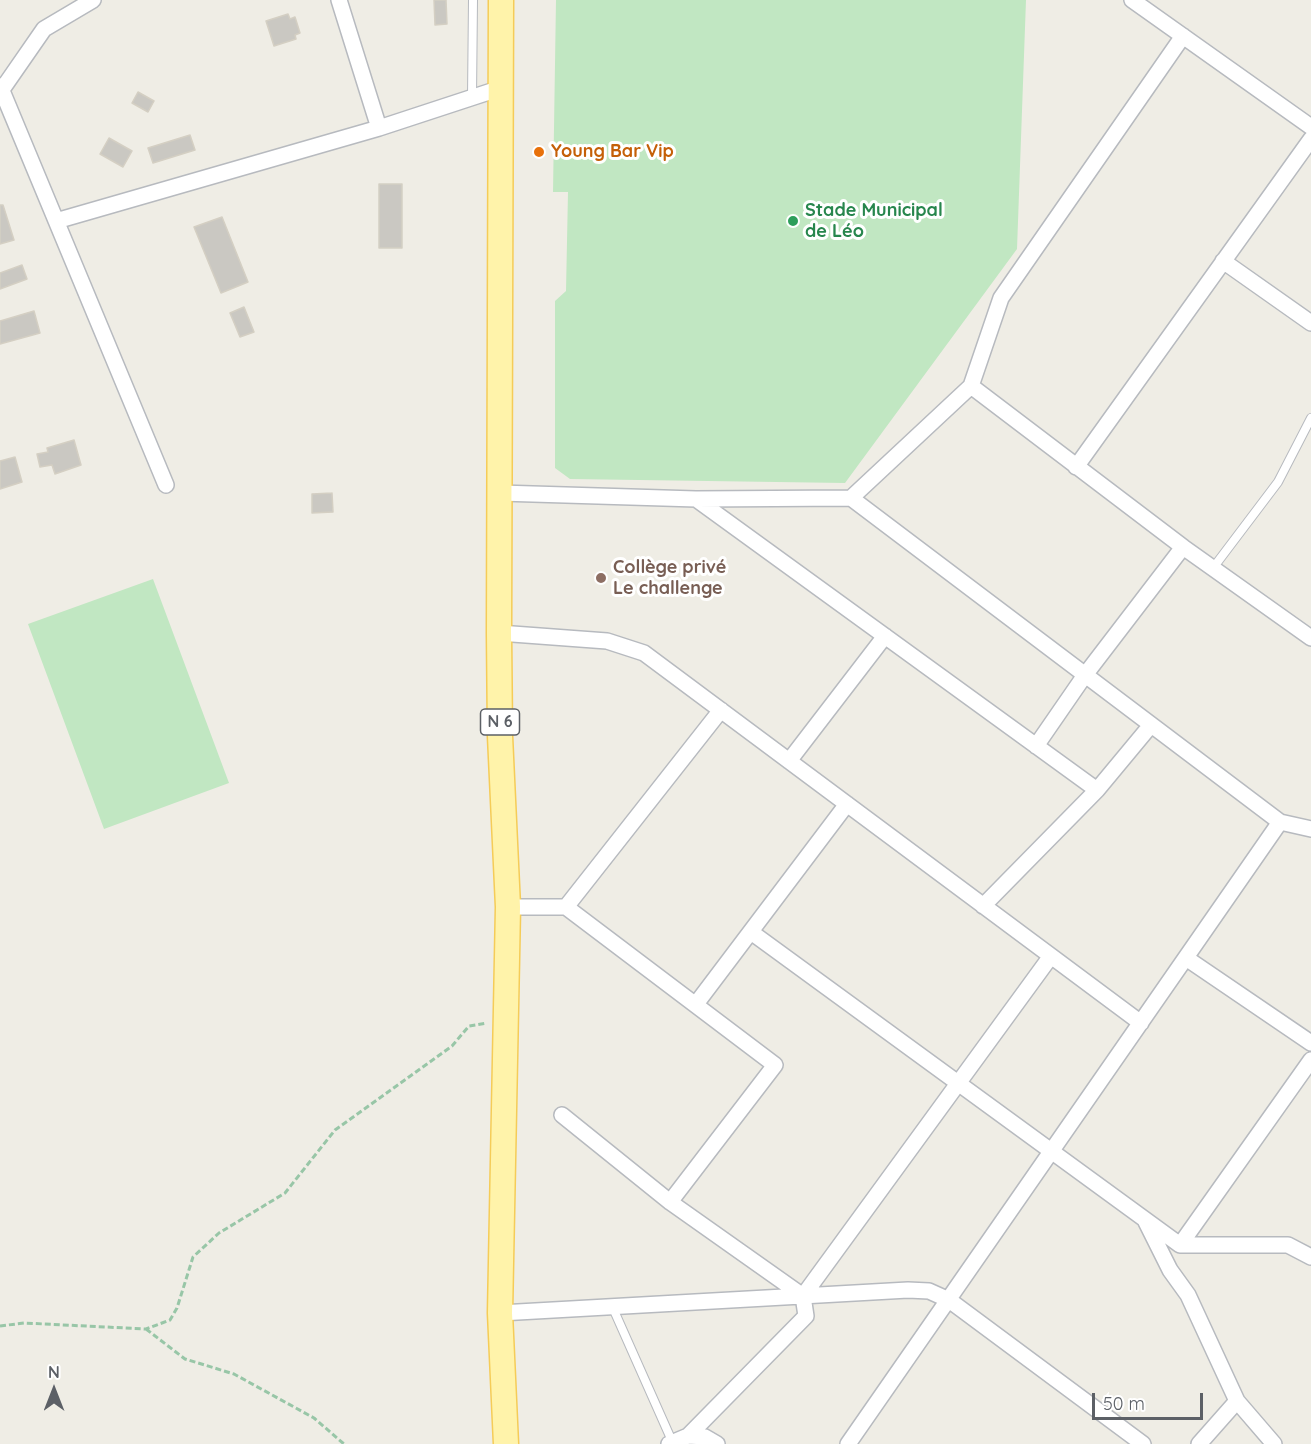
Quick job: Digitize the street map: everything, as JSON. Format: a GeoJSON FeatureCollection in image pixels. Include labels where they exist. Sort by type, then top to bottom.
{"type":"FeatureCollection","features":[{"type":"Feature","properties":{"kind":"main road","name":"N 6"},"geometry":{"type":"LineString","coordinates":[[501,0],[499,633],[500,736],[508,907],[500,1313],[506,1444]]}},
{"type":"Feature","properties":{"kind":"street"},"geometry":{"type":"LineString","coordinates":[[93,0],[44,29],[1,89],[166,484]]}},
{"type":"Feature","properties":{"kind":"street"},"geometry":{"type":"LineString","coordinates":[[339,0],[379,128]]}},
{"type":"Feature","properties":{"kind":"street"},"geometry":{"type":"LineString","coordinates":[[1132,0],[1311,127]]}},
{"type":"Feature","properties":{"kind":"street"},"geometry":{"type":"LineString","coordinates":[[851,498],[971,386],[1001,298],[1183,36]]}},
{"type":"Feature","properties":{"kind":"street"},"geometry":{"type":"LineString","coordinates":[[56,221],[379,128],[501,88]]}},
{"type":"Feature","properties":{"kind":"street"},"geometry":{"type":"LineString","coordinates":[[1076,467],[1311,139]]}},
{"type":"Feature","properties":{"kind":"street"},"geometry":{"type":"LineString","coordinates":[[1223,261],[1311,323]]}},
{"type":"Feature","properties":{"kind":"street"},"geometry":{"type":"LineString","coordinates":[[971,386],[1183,547],[1311,638]]}},
{"type":"Feature","properties":{"kind":"street"},"geometry":{"type":"LineString","coordinates":[[500,493],[696,499],[851,498],[1280,822],[1311,829]]}},
{"type":"Feature","properties":{"kind":"street"},"geometry":{"type":"LineString","coordinates":[[696,499],[1097,789]]}},
{"type":"Feature","properties":{"kind":"street"},"geometry":{"type":"LineString","coordinates":[[1036,746],[1085,675],[1183,547]]}},
{"type":"Feature","properties":{"kind":"street"},"geometry":{"type":"LineString","coordinates":[[499,633],[607,641],[644,653],[1141,1023]]}},
{"type":"Feature","properties":{"kind":"street"},"geometry":{"type":"LineString","coordinates":[[789,761],[885,636]]}},
{"type":"Feature","properties":{"kind":"street"},"geometry":{"type":"LineString","coordinates":[[566,907],[721,710]]}},
{"type":"Feature","properties":{"kind":"street"},"geometry":{"type":"LineString","coordinates":[[983,906],[1097,789],[1151,725]]}},
{"type":"Feature","properties":{"kind":"street"},"geometry":{"type":"LineString","coordinates":[[696,1004],[847,804]]}},
{"type":"Feature","properties":{"kind":"street"},"geometry":{"type":"LineString","coordinates":[[848,1444],[1280,822]]}},
{"type":"Feature","properties":{"kind":"street"},"geometry":{"type":"LineString","coordinates":[[508,907],[566,907],[775,1065],[670,1202]]}},
{"type":"Feature","properties":{"kind":"street"},"geometry":{"type":"LineString","coordinates":[[751,932],[1180,1245],[1288,1245],[1311,1257]]}},
{"type":"Feature","properties":{"kind":"street"},"geometry":{"type":"LineString","coordinates":[[670,1443],[688,1436],[806,1316],[803,1296],[1051,956]]}},
{"type":"Feature","properties":{"kind":"street"},"geometry":{"type":"LineString","coordinates":[[1186,958],[1311,1043]]}},
{"type":"Feature","properties":{"kind":"street"},"geometry":{"type":"LineString","coordinates":[[1180,1245],[1311,1060]]}},
{"type":"Feature","properties":{"kind":"street"},"geometry":{"type":"LineString","coordinates":[[562,1115],[670,1202],[803,1296]]}},
{"type":"Feature","properties":{"kind":"street"},"geometry":{"type":"LineString","coordinates":[[1145,1219],[1170,1270],[1188,1295],[1238,1401],[1274,1444]]}},
{"type":"Feature","properties":{"kind":"street"},"geometry":{"type":"LineString","coordinates":[[500,1313],[908,1290],[928,1292],[949,1299],[1143,1444]]}},
{"type":"Feature","properties":{"kind":"street"},"geometry":{"type":"LineString","coordinates":[[1199,1444],[1238,1401]]}},
{"type":"Feature","properties":{"kind":"street"},"geometry":{"type":"LineString","coordinates":[[688,1436],[705,1437],[717,1444]]}},
{"type":"Feature","properties":{"kind":"lane"},"geometry":{"type":"LineString","coordinates":[[472,97],[473,0]]}},
{"type":"Feature","properties":{"kind":"lane"},"geometry":{"type":"LineString","coordinates":[[1213,568],[1278,482],[1311,418]]}},
{"type":"Feature","properties":{"kind":"lane"},"geometry":{"type":"LineString","coordinates":[[612,1306],[670,1443]]}},
{"type":"Feature","properties":{"kind":"path"},"geometry":{"type":"LineString","coordinates":[[0,1326],[24,1323],[146,1329],[170,1320],[177,1308],[192,1257],[219,1233],[285,1193],[335,1131],[452,1046],[469,1026],[506,1020]]}},
{"type":"Feature","properties":{"kind":"path"},"geometry":{"type":"LineString","coordinates":[[146,1329],[184,1359],[234,1374],[314,1418],[344,1444]]}},
{"type":"Feature","properties":{"kind":"green space","name":"Stade Municipal de Léo"},"geometry":{"type":"Polygon","coordinates":[[[556,0],[1026,0],[1017,249],[845,483],[570,479],[555,468],[555,301],[566,291],[568,192],[553,192],[556,0]]]}},
{"type":"Feature","properties":{"kind":"green space"},"geometry":{"type":"Polygon","coordinates":[[[153,579],[229,783],[104,829],[28,624],[153,579]]]}},
{"type":"Feature","properties":{"kind":"building"},"geometry":{"type":"Polygon","coordinates":[[[434,0],[446,0],[447,24],[435,25],[434,0]]]}},
{"type":"Feature","properties":{"kind":"building"},"geometry":{"type":"Polygon","coordinates":[[[288,14],[290,19],[295,17],[300,33],[295,35],[296,39],[274,46],[266,21],[288,14]]]}},
{"type":"Feature","properties":{"kind":"building"},"geometry":{"type":"Polygon","coordinates":[[[138,92],[154,101],[148,112],[132,103],[138,92]]]}},
{"type":"Feature","properties":{"kind":"building"},"geometry":{"type":"Polygon","coordinates":[[[190,135],[195,150],[153,163],[148,148],[190,135]]]}},
{"type":"Feature","properties":{"kind":"building"},"geometry":{"type":"Polygon","coordinates":[[[109,138],[132,151],[123,167],[100,154],[109,138]]]}},
{"type":"Feature","properties":{"kind":"building"},"geometry":{"type":"Polygon","coordinates":[[[379,184],[402,184],[402,248],[379,248],[379,184]]]}},
{"type":"Feature","properties":{"kind":"building"},"geometry":{"type":"Polygon","coordinates":[[[0,205],[3,205],[14,240],[0,244],[0,205]]]}},
{"type":"Feature","properties":{"kind":"building"},"geometry":{"type":"Polygon","coordinates":[[[222,217],[248,282],[221,293],[194,227],[222,217]]]}},
{"type":"Feature","properties":{"kind":"building"},"geometry":{"type":"Polygon","coordinates":[[[22,265],[27,279],[0,289],[0,273],[22,265]]]}},
{"type":"Feature","properties":{"kind":"building"},"geometry":{"type":"Polygon","coordinates":[[[244,307],[254,332],[240,337],[230,313],[244,307]]]}},
{"type":"Feature","properties":{"kind":"building"},"geometry":{"type":"Polygon","coordinates":[[[34,311],[40,333],[0,344],[0,321],[34,311]]]}},
{"type":"Feature","properties":{"kind":"building"},"geometry":{"type":"Polygon","coordinates":[[[74,440],[81,465],[55,474],[52,465],[40,467],[37,454],[48,452],[47,448],[74,440]]]}},
{"type":"Feature","properties":{"kind":"building"},"geometry":{"type":"Polygon","coordinates":[[[15,457],[22,482],[0,489],[0,461],[15,457]]]}},
{"type":"Feature","properties":{"kind":"building"},"geometry":{"type":"Polygon","coordinates":[[[332,493],[333,512],[312,513],[312,494],[332,493]]]}},
{"type":"Feature","properties":{"kind":"place","name":"Young Bar Vip"},"geometry":{"type":"Point","coordinates":[539,152]}},
{"type":"Feature","properties":{"kind":"place","name":"Stade Municipal de Léo"},"geometry":{"type":"Point","coordinates":[793,221]}},
{"type":"Feature","properties":{"kind":"place","name":"Collège privé Le challenge"},"geometry":{"type":"Point","coordinates":[601,578]}}]}
